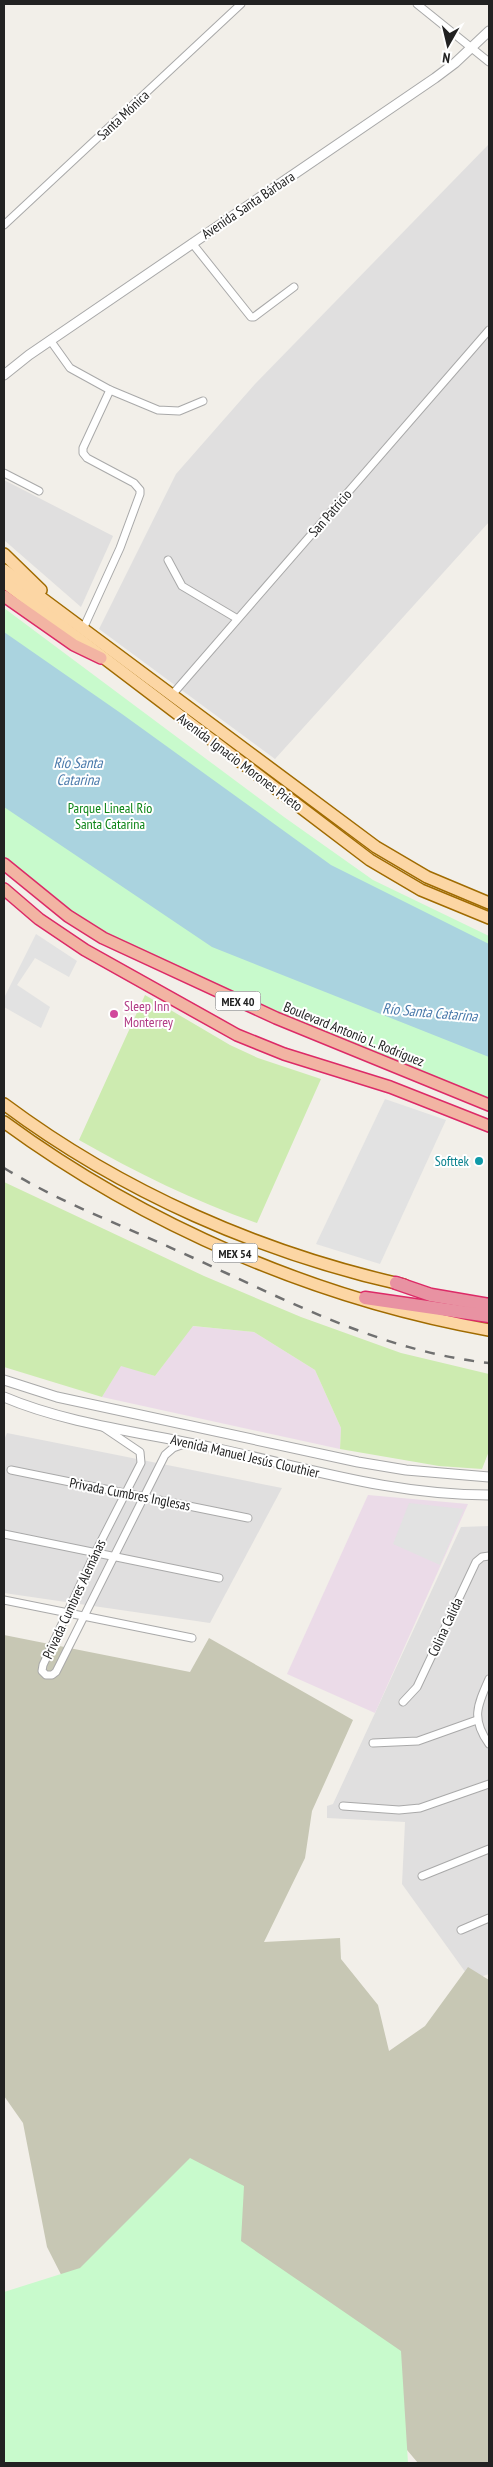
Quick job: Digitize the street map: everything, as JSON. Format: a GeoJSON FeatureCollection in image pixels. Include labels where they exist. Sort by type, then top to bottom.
{"type":"FeatureCollection","features":[{"type":"Feature","properties":{"kind":"highway"},"geometry":{"type":"LineString","coordinates":[[4,596],[74,646],[101,658]]}},
{"type":"Feature","properties":{"kind":"highway","name":"Boulevard Antonio L. Rodríguez"},"geometry":{"type":"LineString","coordinates":[[4,864],[68,916],[103,938],[276,1018],[489,1105]]}},
{"type":"Feature","properties":{"kind":"highway","name":"MEX 40"},"geometry":{"type":"LineString","coordinates":[[4,889],[39,919],[85,950],[237,1035],[284,1054],[390,1087],[489,1126]]}},
{"type":"Feature","properties":{"kind":"highway"},"geometry":{"type":"LineString","coordinates":[[396,1284],[431,1295],[489,1305]]}},
{"type":"Feature","properties":{"kind":"highway"},"geometry":{"type":"LineString","coordinates":[[365,1298],[489,1316]]}},
{"type":"Feature","properties":{"kind":"main road"},"geometry":{"type":"LineString","coordinates":[[4,554],[64,612]]}},
{"type":"Feature","properties":{"kind":"main road","name":"Avenida Ignacio Morones Prieto"},"geometry":{"type":"LineString","coordinates":[[4,570],[64,612],[171,696],[403,865],[489,903]]}},
{"type":"Feature","properties":{"kind":"main road","name":"Avenida Ignacio Morones Prieto"},"geometry":{"type":"LineString","coordinates":[[4,582],[101,658],[370,860],[421,890],[489,918]]}},
{"type":"Feature","properties":{"kind":"main road","name":"MEX 54"},"geometry":{"type":"LineString","coordinates":[[4,1104],[91,1163],[180,1209],[284,1251],[396,1284],[489,1300]]}},
{"type":"Feature","properties":{"kind":"main road","name":"MEX 54"},"geometry":{"type":"LineString","coordinates":[[4,1122],[85,1176],[174,1226],[253,1262],[322,1286],[446,1322],[489,1330]]}},
{"type":"Feature","properties":{"kind":"street","name":"Santa Mónica"},"geometry":{"type":"LineString","coordinates":[[4,225],[241,4]]}},
{"type":"Feature","properties":{"kind":"street"},"geometry":{"type":"LineString","coordinates":[[417,4],[489,62]]}},
{"type":"Feature","properties":{"kind":"street","name":"Avenida Santa Bárbara"},"geometry":{"type":"LineString","coordinates":[[4,375],[50,340],[435,78],[455,63],[489,31]]}},
{"type":"Feature","properties":{"kind":"street"},"geometry":{"type":"LineString","coordinates":[[192,243],[249,316],[254,317],[294,287]]}},
{"type":"Feature","properties":{"kind":"street","name":"San Patricio"},"geometry":{"type":"LineString","coordinates":[[171,696],[236,618],[489,330]]}},
{"type":"Feature","properties":{"kind":"street"},"geometry":{"type":"LineString","coordinates":[[50,340],[70,368],[110,390],[158,410],[179,411],[203,400]]}},
{"type":"Feature","properties":{"kind":"street"},"geometry":{"type":"LineString","coordinates":[[84,629],[120,548],[140,494],[140,490],[134,483],[87,458],[83,453],[83,448],[110,390]]}},
{"type":"Feature","properties":{"kind":"street"},"geometry":{"type":"LineString","coordinates":[[4,473],[39,491]]}},
{"type":"Feature","properties":{"kind":"street"},"geometry":{"type":"LineString","coordinates":[[168,560],[182,586],[236,618]]}},
{"type":"Feature","properties":{"kind":"street","name":"Avenida Manuel Jesús Clouthier"},"geometry":{"type":"LineString","coordinates":[[4,1380],[33,1391],[66,1399],[358,1462],[406,1470],[489,1477]]}},
{"type":"Feature","properties":{"kind":"street","name":"Avenida Manuel Jesús Clouthier"},"geometry":{"type":"LineString","coordinates":[[4,1397],[44,1411],[369,1484],[419,1492],[489,1495]]}},
{"type":"Feature","properties":{"kind":"street","name":"Privada Cumbres Alemánas"},"geometry":{"type":"LineString","coordinates":[[96,1423],[140,1452],[141,1463],[95,1553],[43,1666],[42,1671],[46,1675],[52,1675],[56,1672],[113,1556],[168,1451],[189,1443]]}},
{"type":"Feature","properties":{"kind":"street","name":"Privada Cumbres Inglesas"},"geometry":{"type":"LineString","coordinates":[[11,1470],[248,1518]]}},
{"type":"Feature","properties":{"kind":"street"},"geometry":{"type":"LineString","coordinates":[[4,1534],[219,1578]]}},
{"type":"Feature","properties":{"kind":"street","name":"Colina Calida"},"geometry":{"type":"LineString","coordinates":[[403,1702],[417,1687],[476,1562],[482,1557],[489,1556]]}},
{"type":"Feature","properties":{"kind":"street"},"geometry":{"type":"LineString","coordinates":[[4,1600],[192,1638]]}},
{"type":"Feature","properties":{"kind":"street"},"geometry":{"type":"LineString","coordinates":[[489,1680],[480,1698],[477,1720],[489,1744]]}},
{"type":"Feature","properties":{"kind":"street"},"geometry":{"type":"LineString","coordinates":[[373,1742],[418,1741],[477,1720]]}},
{"type":"Feature","properties":{"kind":"street"},"geometry":{"type":"LineString","coordinates":[[343,1806],[409,1810],[489,1784]]}},
{"type":"Feature","properties":{"kind":"street"},"geometry":{"type":"LineString","coordinates":[[422,1876],[489,1849]]}},
{"type":"Feature","properties":{"kind":"street"},"geometry":{"type":"LineString","coordinates":[[460,1930],[489,1918]]}},
{"type":"Feature","properties":{"kind":"shaded area"},"geometry":{"type":"Polygon","coordinates":[[[489,144],[489,522],[275,759],[99,629],[176,474],[255,384],[489,144]]]}},
{"type":"Feature","properties":{"kind":"shaded area"},"geometry":{"type":"Polygon","coordinates":[[[4,480],[113,536],[81,607],[4,540],[4,480]]]}},
{"type":"Feature","properties":{"kind":"shaded area"},"geometry":{"type":"Polygon","coordinates":[[[36,934],[77,961],[69,977],[35,958],[17,985],[50,1007],[41,1028],[4,1007],[4,998],[36,934]]]}},
{"type":"Feature","properties":{"kind":"shaded area"},"geometry":{"type":"Polygon","coordinates":[[[385,1099],[446,1120],[380,1264],[316,1244],[385,1099]]]}},
{"type":"Feature","properties":{"kind":"shaded area"},"geometry":{"type":"Polygon","coordinates":[[[192,1326],[254,1332],[315,1370],[341,1428],[340,1449],[102,1397],[121,1365],[155,1376],[192,1326]]]}},
{"type":"Feature","properties":{"kind":"shaded area"},"geometry":{"type":"Polygon","coordinates":[[[7,1433],[282,1488],[210,1623],[4,1593],[4,1440],[7,1433]]]}},
{"type":"Feature","properties":{"kind":"shaded area"},"geometry":{"type":"Polygon","coordinates":[[[368,1495],[468,1504],[375,1713],[287,1674],[368,1495]]]}},
{"type":"Feature","properties":{"kind":"shaded area"},"geometry":{"type":"Polygon","coordinates":[[[409,1503],[464,1509],[440,1565],[393,1544],[409,1503]]]}},
{"type":"Feature","properties":{"kind":"shaded area"},"geometry":{"type":"Polygon","coordinates":[[[489,1526],[489,1974],[471,1980],[402,1884],[405,1822],[327,1818],[327,1806],[333,1804],[461,1527],[489,1526]]]}},
{"type":"Feature","properties":{"kind":"shaded area"},"geometry":{"type":"Polygon","coordinates":[[[4,1635],[190,1672],[209,1638],[353,1720],[312,1811],[305,1858],[264,1942],[340,1938],[341,1959],[378,2005],[389,2051],[425,2026],[468,1967],[489,1980],[489,2463],[418,2463],[396,2437],[78,2308],[47,2247],[23,2123],[4,2096],[4,1635]]]}},
{"type":"Feature","properties":{"kind":"green space","name":"Río Santa Catarina"},"geometry":{"type":"Polygon","coordinates":[[[4,608],[284,817],[373,880],[489,936],[489,1104],[271,1016],[76,920],[4,861],[4,608]]]}},
{"type":"Feature","properties":{"kind":"green space"},"geometry":{"type":"Polygon","coordinates":[[[145,995],[230,1045],[258,1058],[321,1079],[257,1223],[166,1186],[79,1140],[145,995]]]}},
{"type":"Feature","properties":{"kind":"green space"},"geometry":{"type":"Polygon","coordinates":[[[4,1182],[204,1276],[301,1317],[401,1353],[489,1374],[489,1451],[482,1469],[439,1466],[340,1449],[341,1428],[315,1370],[254,1332],[193,1326],[155,1376],[121,1366],[102,1397],[4,1367],[4,1182]]]}},
{"type":"Feature","properties":{"kind":"green space"},"geometry":{"type":"Polygon","coordinates":[[[190,2158],[244,2186],[241,2241],[401,2351],[408,2463],[4,2463],[4,2292],[80,2268],[190,2158]]]}},
{"type":"Feature","properties":{"kind":"water","name":"Río Santa Catarina"},"geometry":{"type":"Polygon","coordinates":[[[4,632],[122,714],[331,865],[489,944],[489,1057],[212,947],[4,807],[4,632]]]}},
{"type":"Feature","properties":{"kind":"railway"},"geometry":{"type":"LineString","coordinates":[[4,1168],[46,1192],[330,1319],[408,1347],[448,1357],[489,1363]]}},
{"type":"Feature","properties":{"kind":"place","name":"Sleep Inn Monterrey"},"geometry":{"type":"Point","coordinates":[114,1014]}},
{"type":"Feature","properties":{"kind":"place","name":"Softtek"},"geometry":{"type":"Point","coordinates":[479,1161]}},
{"type":"Feature","properties":{"kind":"park label","name":"Parque Lineal Río Santa Catarina"},"geometry":{"type":"Point","coordinates":[110,816]}}]}
